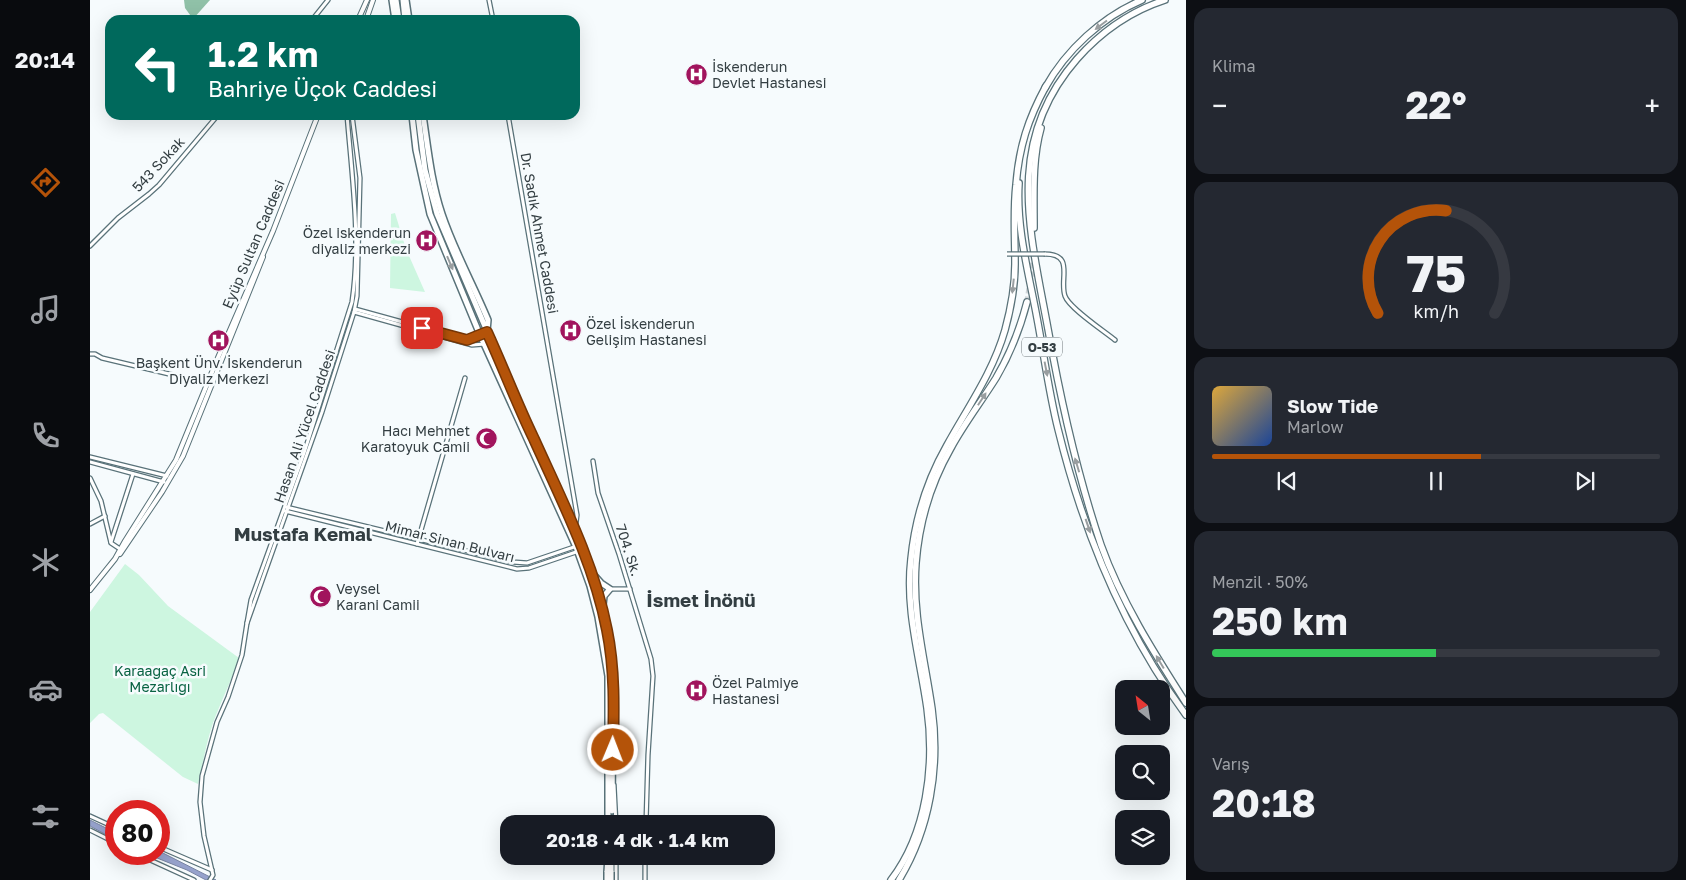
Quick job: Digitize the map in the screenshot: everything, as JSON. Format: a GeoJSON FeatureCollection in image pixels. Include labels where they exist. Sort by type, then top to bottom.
{"type":"FeatureCollection","features":[{"type":"Feature","properties":{"kind":"highway"},"geometry":{"type":"LineString","coordinates":[[392,0],[394,15]]}},
{"type":"Feature","properties":{"kind":"highway"},"geometry":{"type":"LineString","coordinates":[[396,0],[398,15]]}},
{"type":"Feature","properties":{"kind":"highway"},"geometry":{"type":"LineString","coordinates":[[404,0],[406,15]]}},
{"type":"Feature","properties":{"kind":"highway","name":"O-53"},"geometry":{"type":"LineString","coordinates":[[1142,0],[1117,14],[1085,38],[1061,64],[1046,86],[1034,111],[1021,159],[1019,186],[1020,214],[1030,279],[1058,428],[1084,515],[1116,595],[1157,671],[1186,715]]}},
{"type":"Feature","properties":{"kind":"highway","name":"O-53"},"geometry":{"type":"LineString","coordinates":[[1165,0],[1141,10],[1102,34],[1068,69],[1054,90],[1042,114],[1034,138],[1030,160],[1028,213],[1066,426],[1102,546],[1141,629],[1186,703]]}},
{"type":"Feature","properties":{"kind":"highway"},"geometry":{"type":"LineString","coordinates":[[1034,228],[1034,186],[1039,138],[1045,115],[1068,69]]}},
{"type":"Feature","properties":{"kind":"highway"},"geometry":{"type":"LineString","coordinates":[[892,880],[906,856],[915,834],[922,811],[928,773],[927,710],[913,632],[910,599],[910,561],[916,528],[922,503],[936,465],[989,371],[1005,331],[1013,288],[1015,186],[1019,158],[1032,110],[1046,86]]}},
{"type":"Feature","properties":{"kind":"highway"},"geometry":{"type":"LineString","coordinates":[[412,120],[422,183],[430,214],[480,335],[591,572],[602,608],[609,640],[614,685],[610,815]]}},
{"type":"Feature","properties":{"kind":"highway"},"geometry":{"type":"LineString","coordinates":[[419,120],[424,165],[431,197],[447,240],[575,532],[598,617],[608,676],[610,815]]}},
{"type":"Feature","properties":{"kind":"highway"},"geometry":{"type":"LineString","coordinates":[[424,120],[430,167],[441,212],[448,232],[488,320],[487,332]]}},
{"type":"Feature","properties":{"kind":"highway"},"geometry":{"type":"LineString","coordinates":[[900,880],[920,835],[927,812],[933,773],[934,727],[915,606],[916,562],[922,521],[931,491],[951,447],[997,377],[1009,354],[1018,333],[1027,302]]}},
{"type":"Feature","properties":{"kind":"highway"},"geometry":{"type":"LineString","coordinates":[[591,572],[601,583],[610,589],[604,596],[602,608]]}},
{"type":"Feature","properties":{"kind":"highway"},"geometry":{"type":"LineString","coordinates":[[607,880],[612,873],[610,865]]}},
{"type":"Feature","properties":{"kind":"highway"},"geometry":{"type":"LineString","coordinates":[[611,880],[612,865]]}},
{"type":"Feature","properties":{"kind":"main road"},"geometry":{"type":"LineString","coordinates":[[360,15],[367,0]]}},
{"type":"Feature","properties":{"kind":"main road"},"geometry":{"type":"LineString","coordinates":[[368,15],[373,0]]}},
{"type":"Feature","properties":{"kind":"main road","name":"Eyüp Sultan Caddesi"},"geometry":{"type":"LineString","coordinates":[[90,590],[115,559],[164,482],[179,454],[316,120]]}},
{"type":"Feature","properties":{"kind":"main road"},"geometry":{"type":"LineString","coordinates":[[115,559],[162,492],[183,456],[260,265],[263,253]]}},
{"type":"Feature","properties":{"kind":"street"},"geometry":{"type":"LineString","coordinates":[[316,15],[328,0]]}},
{"type":"Feature","properties":{"kind":"street"},"geometry":{"type":"LineString","coordinates":[[489,0],[491,15]]}},
{"type":"Feature","properties":{"kind":"street","name":"543 Sokak"},"geometry":{"type":"LineString","coordinates":[[90,246],[118,218],[159,185],[214,120]]}},
{"type":"Feature","properties":{"kind":"street"},"geometry":{"type":"LineString","coordinates":[[247,623],[251,600],[304,452],[352,302],[354,283],[354,183],[348,120]]}},
{"type":"Feature","properties":{"kind":"street","name":"Hasan Ali Yücel Caddesi"},"geometry":{"type":"LineString","coordinates":[[212,873],[204,836],[200,802],[202,776],[217,722],[242,655],[247,623],[354,310],[359,282],[360,178],[353,120]]}},
{"type":"Feature","properties":{"kind":"street","name":"Dr. Sadık Ahmet Caddesi"},"geometry":{"type":"LineString","coordinates":[[509,120],[577,515],[575,532]]}},
{"type":"Feature","properties":{"kind":"street"},"geometry":{"type":"LineString","coordinates":[[1007,254],[1056,255],[1063,261],[1065,266],[1064,290],[1067,301],[1116,340]]}},
{"type":"Feature","properties":{"kind":"street"},"geometry":{"type":"LineString","coordinates":[[354,310],[464,339],[470,339],[487,332]]}},
{"type":"Feature","properties":{"kind":"street"},"geometry":{"type":"LineString","coordinates":[[354,310],[472,346],[492,342]]}},
{"type":"Feature","properties":{"kind":"street"},"geometry":{"type":"LineString","coordinates":[[90,354],[207,384]]}},
{"type":"Feature","properties":{"kind":"street"},"geometry":{"type":"LineString","coordinates":[[417,544],[465,378]]}},
{"type":"Feature","properties":{"kind":"street"},"geometry":{"type":"LineString","coordinates":[[90,457],[167,476]]}},
{"type":"Feature","properties":{"kind":"street","name":"704. Sk."},"geometry":{"type":"LineString","coordinates":[[594,461],[598,493],[651,659],[653,676],[646,815]]}},
{"type":"Feature","properties":{"kind":"street"},"geometry":{"type":"LineString","coordinates":[[90,462],[164,482]]}},
{"type":"Feature","properties":{"kind":"street"},"geometry":{"type":"LineString","coordinates":[[111,543],[133,474]]}},
{"type":"Feature","properties":{"kind":"street"},"geometry":{"type":"LineString","coordinates":[[90,478],[100,495],[111,543],[120,549]]}},
{"type":"Feature","properties":{"kind":"street"},"geometry":{"type":"LineString","coordinates":[[283,508],[288,507],[521,563],[531,562],[579,548]]}},
{"type":"Feature","properties":{"kind":"street"},"geometry":{"type":"LineString","coordinates":[[283,508],[286,512]]}},
{"type":"Feature","properties":{"kind":"street","name":"Mimar Sinan Bulvarı"},"geometry":{"type":"LineString","coordinates":[[286,512],[520,569],[533,567],[579,548]]}},
{"type":"Feature","properties":{"kind":"street"},"geometry":{"type":"LineString","coordinates":[[90,524],[105,516]]}},
{"type":"Feature","properties":{"kind":"street"},"geometry":{"type":"LineString","coordinates":[[610,589],[630,589]]}},
{"type":"Feature","properties":{"kind":"street"},"geometry":{"type":"LineString","coordinates":[[612,775],[616,796],[616,815]]}},
{"type":"Feature","properties":{"kind":"street"},"geometry":{"type":"LineString","coordinates":[[90,816],[105,823]]}},
{"type":"Feature","properties":{"kind":"street"},"geometry":{"type":"LineString","coordinates":[[90,830],[105,838]]}},
{"type":"Feature","properties":{"kind":"street"},"geometry":{"type":"LineString","coordinates":[[170,852],[212,873],[210,880]]}},
{"type":"Feature","properties":{"kind":"street"},"geometry":{"type":"LineString","coordinates":[[162,865],[194,880]]}},
{"type":"Feature","properties":{"kind":"street"},"geometry":{"type":"LineString","coordinates":[[602,880],[612,873],[614,865]]}},
{"type":"Feature","properties":{"kind":"street"},"geometry":{"type":"LineString","coordinates":[[645,865],[645,880]]}},
{"type":"Feature","properties":{"kind":"street"},"geometry":{"type":"LineString","coordinates":[[612,873],[616,880]]}},
{"type":"Feature","properties":{"kind":"green space"},"geometry":{"type":"Polygon","coordinates":[[[184,0],[210,0],[197,15],[190,15],[185,8],[184,0]]]}},
{"type":"Feature","properties":{"kind":"green space"},"geometry":{"type":"Polygon","coordinates":[[[395,213],[406,249],[425,292],[390,288],[391,214],[395,213]]]}},
{"type":"Feature","properties":{"kind":"green space","name":"Karaağaç Asri Mezarlığı"},"geometry":{"type":"Polygon","coordinates":[[[125,564],[139,575],[168,606],[239,658],[213,723],[198,784],[183,777],[103,713],[99,714],[90,723],[90,612],[125,564]]]}},
{"type":"Feature","properties":{"kind":"water"},"geometry":{"type":"Polygon","coordinates":[[[90,820],[105,828],[105,834],[90,826],[90,820]]]}},
{"type":"Feature","properties":{"kind":"water"},"geometry":{"type":"Polygon","coordinates":[[[170,857],[216,880],[206,880],[170,863],[170,857]]]}},
{"type":"Feature","properties":{"kind":"tunnel"},"geometry":{"type":"LineString","coordinates":[[1027,302],[1034,257]]}},
{"type":"Feature","properties":{"kind":"place","name":"İskenderun Devlet Hastanesi"},"geometry":{"type":"Point","coordinates":[696,74]}},
{"type":"Feature","properties":{"kind":"place","name":"Özel iskenderun diyaliz merkezi"},"geometry":{"type":"Point","coordinates":[427,240]}},
{"type":"Feature","properties":{"kind":"place","name":"Özel İskenderun Gelişim Hastanesi"},"geometry":{"type":"Point","coordinates":[570,331]}},
{"type":"Feature","properties":{"kind":"place","name":"Başkent Ünv. İskenderun Diyaliz Merkezi"},"geometry":{"type":"Point","coordinates":[219,340]}},
{"type":"Feature","properties":{"kind":"place","name":"Hacı Mehmet Karatoyuk Camii"},"geometry":{"type":"Point","coordinates":[486,438]}},
{"type":"Feature","properties":{"kind":"place","name":"Veysel Karani Camii"},"geometry":{"type":"Point","coordinates":[320,596]}},
{"type":"Feature","properties":{"kind":"place","name":"Özel Palmiye Hastanesi"},"geometry":{"type":"Point","coordinates":[696,690]}},
{"type":"Feature","properties":{"kind":"district","name":"Mustafa Kemal"},"geometry":{"type":"Point","coordinates":[303,533]}},
{"type":"Feature","properties":{"kind":"district","name":"İsmet İnönü"},"geometry":{"type":"Point","coordinates":[701,599]}},
{"type":"Feature","properties":{"kind":"route"},"geometry":{"type":"LineString","coordinates":[[422,328],[467,340],[487,332],[522,414],[561,496],[601,602],[612,660],[614,685],[613,750]]}}]}
